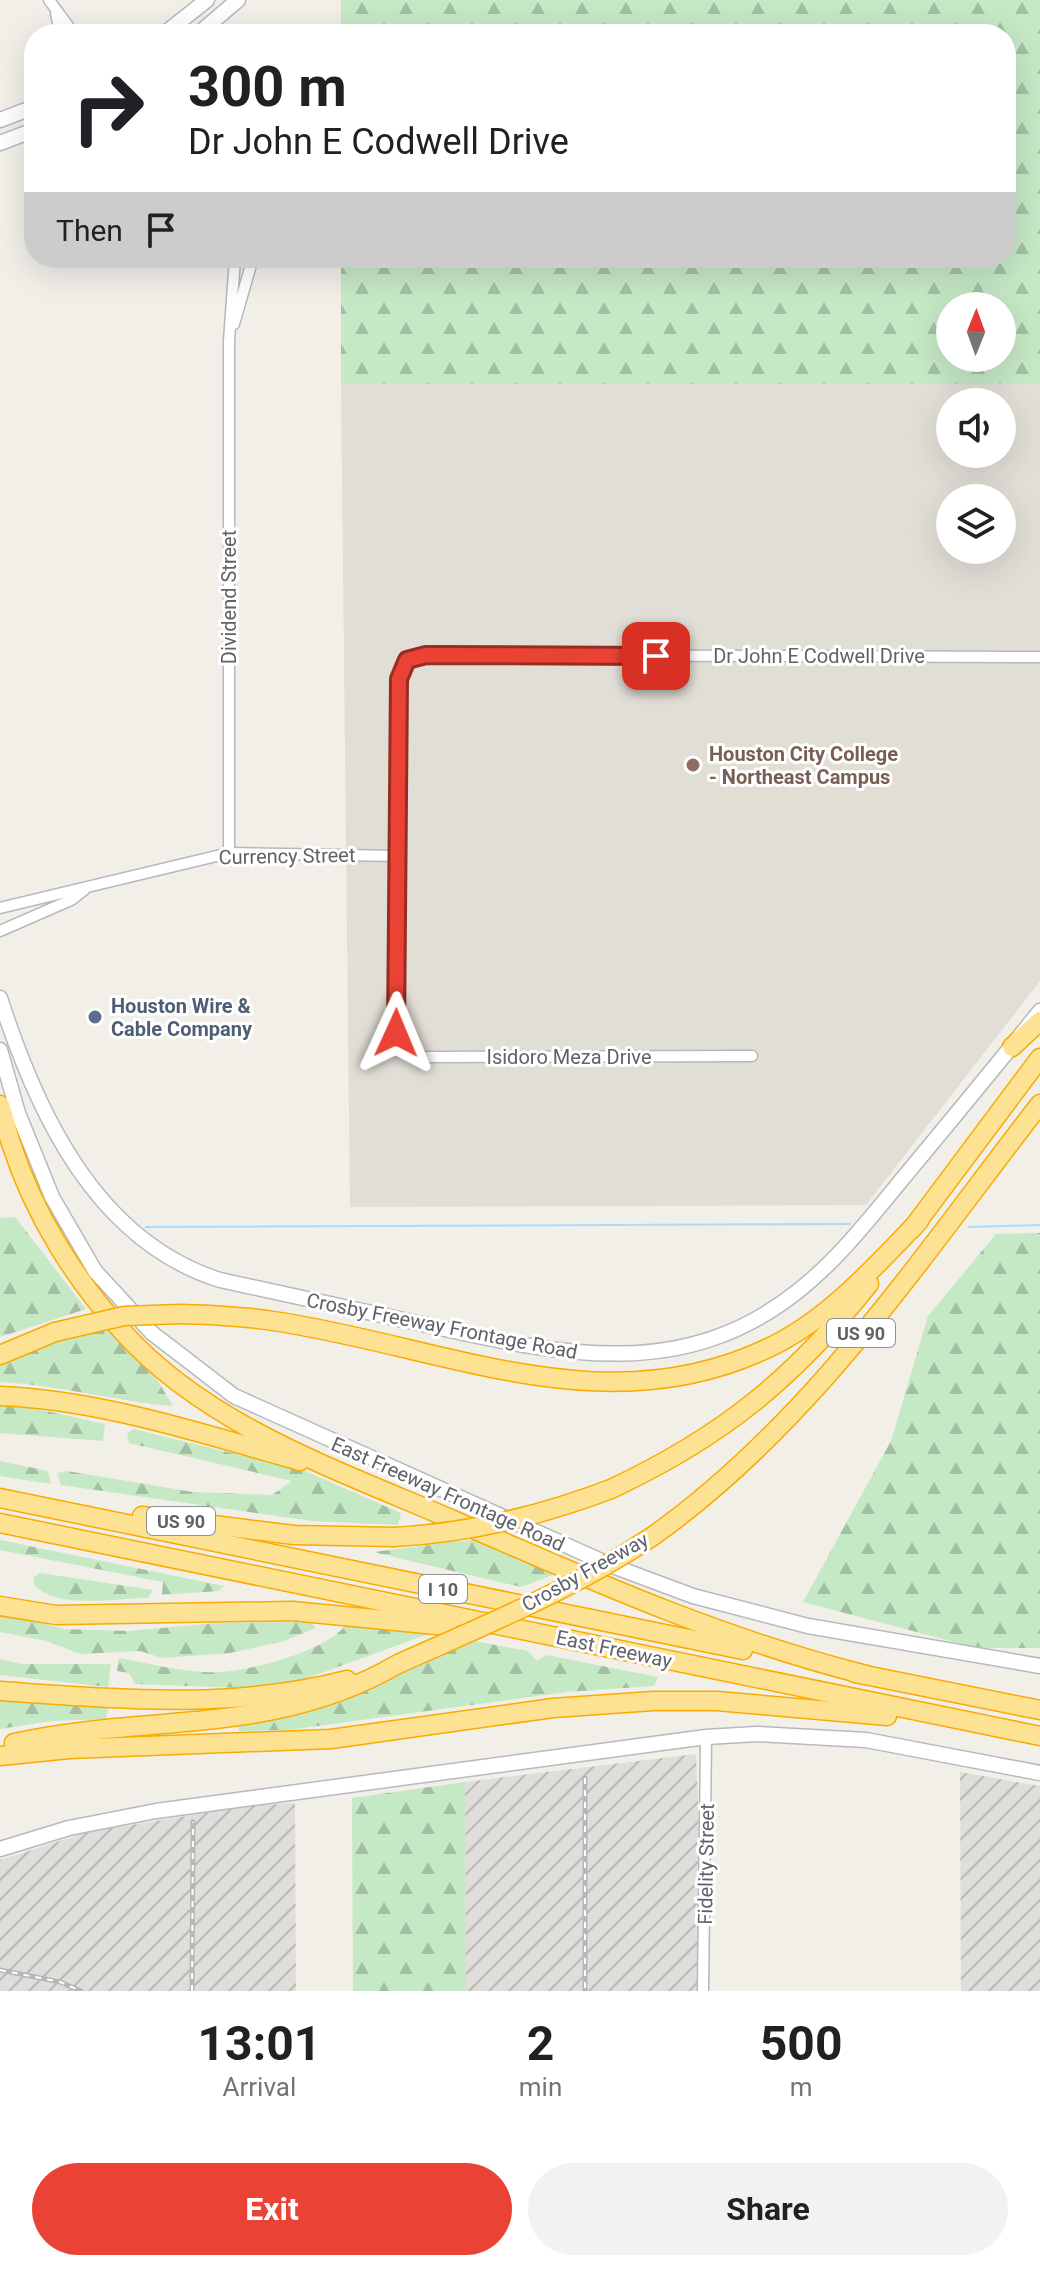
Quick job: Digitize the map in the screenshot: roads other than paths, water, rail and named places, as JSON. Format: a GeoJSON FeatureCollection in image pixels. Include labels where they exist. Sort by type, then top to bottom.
{"type":"FeatureCollection","features":[{"type":"Feature","properties":{"kind":"highway"},"geometry":{"type":"LineString","coordinates":[[1012,1047],[1040,1021]]}},
{"type":"Feature","properties":{"kind":"highway","name":"US 90"},"geometry":{"type":"LineString","coordinates":[[20,1502],[294,1535],[394,1537],[441,1535],[499,1524],[611,1489],[698,1445],[771,1389],[830,1333],[919,1221],[1040,1058]]}},
{"type":"Feature","properties":{"kind":"highway","name":"Crosby Freeway"},"geometry":{"type":"LineString","coordinates":[[0,1691],[128,1699],[243,1699],[360,1681],[554,1593],[618,1559],[716,1488],[809,1396],[1040,1104]]}},
{"type":"Feature","properties":{"kind":"highway"},"geometry":{"type":"LineString","coordinates":[[0,1105],[12,1148],[46,1223],[77,1275],[123,1333],[202,1399],[357,1478],[725,1634],[866,1675]]}},
{"type":"Feature","properties":{"kind":"highway"},"geometry":{"type":"LineString","coordinates":[[0,1355],[55,1332],[124,1316],[182,1314],[276,1321],[532,1376],[608,1384],[638,1383],[718,1367],[783,1340],[839,1299],[919,1221]]}},
{"type":"Feature","properties":{"kind":"highway"},"geometry":{"type":"LineString","coordinates":[[0,1396],[50,1400],[164,1424],[357,1478]]}},
{"type":"Feature","properties":{"kind":"highway","name":"East Freeway"},"geometry":{"type":"LineString","coordinates":[[0,1498],[1040,1710]]}},
{"type":"Feature","properties":{"kind":"highway","name":"East Freeway"},"geometry":{"type":"LineString","coordinates":[[0,1523],[1040,1736]]}},
{"type":"Feature","properties":{"kind":"highway"},"geometry":{"type":"LineString","coordinates":[[0,1606],[56,1615],[305,1612],[565,1639]]}},
{"type":"Feature","properties":{"kind":"highway"},"geometry":{"type":"LineString","coordinates":[[0,1747],[68,1734],[245,1718],[289,1709],[360,1681]]}},
{"type":"Feature","properties":{"kind":"highway"},"geometry":{"type":"LineString","coordinates":[[0,1756],[42,1750],[331,1739],[553,1708],[653,1701],[770,1705],[982,1725]]}},
{"type":"Feature","properties":{"kind":"main road"},"geometry":{"type":"LineString","coordinates":[[177,24],[207,0]]}},
{"type":"Feature","properties":{"kind":"main road"},"geometry":{"type":"LineString","coordinates":[[213,0],[226,11]]}},
{"type":"Feature","properties":{"kind":"main road"},"geometry":{"type":"LineString","coordinates":[[210,24],[238,0]]}},
{"type":"Feature","properties":{"kind":"main road"},"geometry":{"type":"LineString","coordinates":[[0,120],[24,111]]}},
{"type":"Feature","properties":{"kind":"main road"},"geometry":{"type":"LineString","coordinates":[[0,143],[24,134]]}},
{"type":"Feature","properties":{"kind":"main road","name":"Crosby Freeway Frontage Road"},"geometry":{"type":"LineString","coordinates":[[0,998],[34,1090],[55,1136],[78,1170],[106,1204],[144,1239],[188,1270],[220,1280],[520,1345],[598,1356],[639,1355],[692,1343],[760,1316],[796,1293],[846,1247],[1040,1011]]}},
{"type":"Feature","properties":{"kind":"main road","name":"East Freeway Frontage Road"},"geometry":{"type":"LineString","coordinates":[[0,1050],[30,1146],[67,1227],[113,1291],[173,1351],[234,1396],[308,1433],[610,1565],[693,1596],[808,1626],[1040,1666]]}},
{"type":"Feature","properties":{"kind":"main road"},"geometry":{"type":"LineString","coordinates":[[0,1849],[69,1828],[142,1813],[706,1737],[757,1734],[866,1740],[1040,1773]]}},
{"type":"Feature","properties":{"kind":"street"},"geometry":{"type":"LineString","coordinates":[[52,4],[58,24]]}},
{"type":"Feature","properties":{"kind":"street"},"geometry":{"type":"LineString","coordinates":[[52,4],[67,24]]}},
{"type":"Feature","properties":{"kind":"street","name":"Dividend Street"},"geometry":{"type":"LineString","coordinates":[[229,853],[229,341],[234,268]]}},
{"type":"Feature","properties":{"kind":"street","name":"Dividend Street"},"geometry":{"type":"LineString","coordinates":[[229,341],[250,268]]}},
{"type":"Feature","properties":{"kind":"street","name":"Dr John E Codwell Drive"},"geometry":{"type":"LineString","coordinates":[[399,856],[399,679],[407,660],[426,655],[1040,657]]}},
{"type":"Feature","properties":{"kind":"street","name":"Currency Street"},"geometry":{"type":"LineString","coordinates":[[0,931],[84,890],[185,861],[229,853],[399,856]]}},
{"type":"Feature","properties":{"kind":"street","name":"Isidoro Meza Drive"},"geometry":{"type":"LineString","coordinates":[[399,856],[396,1033],[405,1050],[423,1057],[752,1056]]}},
{"type":"Feature","properties":{"kind":"street","name":"Currency Street"},"geometry":{"type":"LineString","coordinates":[[0,908],[66,890],[84,890]]}},
{"type":"Feature","properties":{"kind":"street"},"geometry":{"type":"LineString","coordinates":[[31,900],[36,915]]}},
{"type":"Feature","properties":{"kind":"street","name":"Fidelity Street"},"geometry":{"type":"LineString","coordinates":[[703,1991],[706,1737]]}},
{"type":"Feature","properties":{"kind":"waterway"},"geometry":{"type":"LineString","coordinates":[[146,1227],[850,1224]]}},
{"type":"Feature","properties":{"kind":"waterway"},"geometry":{"type":"LineString","coordinates":[[969,1227],[1040,1225]]}},
{"type":"Feature","properties":{"kind":"railway"},"geometry":{"type":"LineString","coordinates":[[585,1778],[585,1991]]}},
{"type":"Feature","properties":{"kind":"railway"},"geometry":{"type":"LineString","coordinates":[[192,1991],[193,1822]]}},
{"type":"Feature","properties":{"kind":"railway"},"geometry":{"type":"LineString","coordinates":[[0,1970],[60,1982],[81,1991]]}},
{"type":"Feature","properties":{"kind":"place","name":"Houston City College - Northeast Campus"},"geometry":{"type":"Point","coordinates":[693,765]}},
{"type":"Feature","properties":{"kind":"place","name":"Houston Wire & Cable Company"},"geometry":{"type":"Point","coordinates":[95,1017]}}]}
